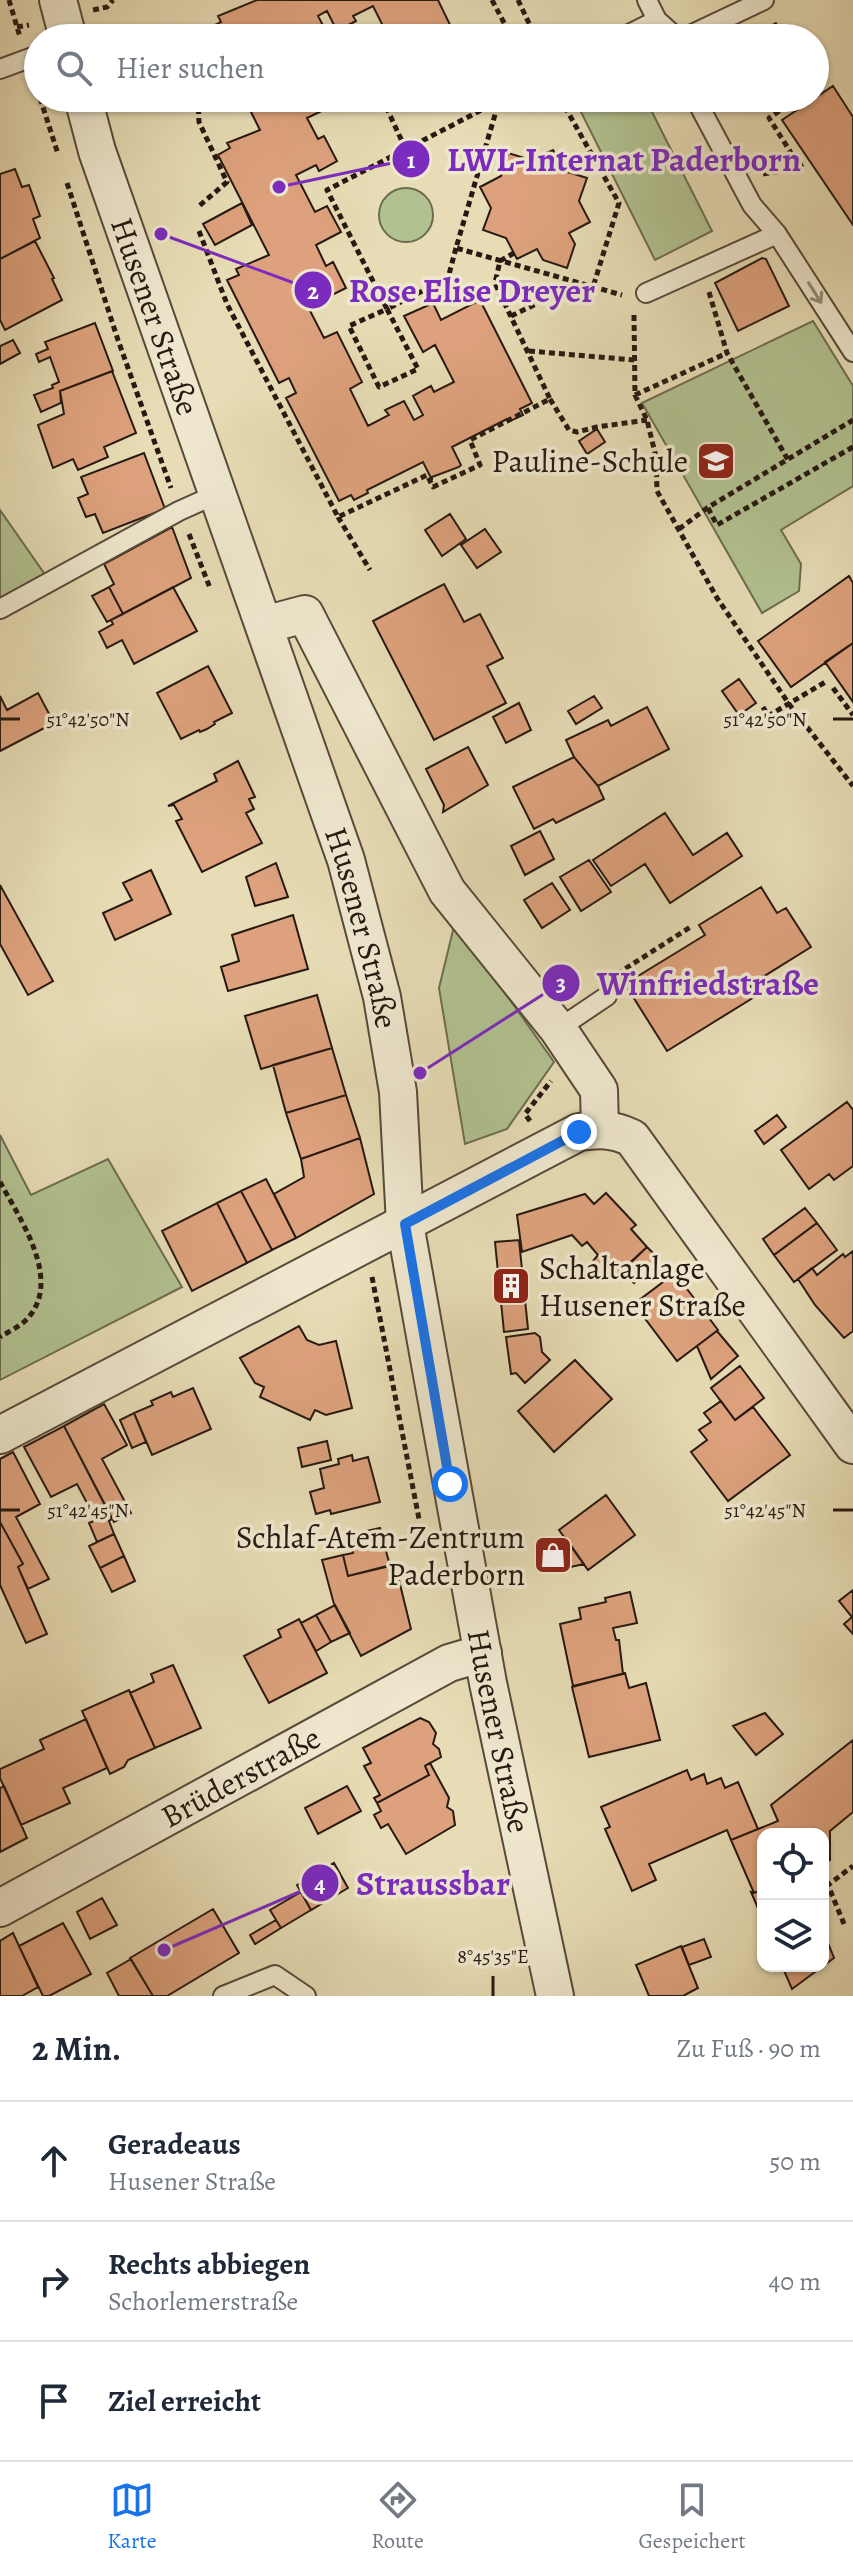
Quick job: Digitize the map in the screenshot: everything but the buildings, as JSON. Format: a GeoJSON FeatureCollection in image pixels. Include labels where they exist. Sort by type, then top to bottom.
{"type":"FeatureCollection","features":[{"type":"Feature","properties":{"kind":"street"},"geometry":{"type":"LineString","coordinates":[[58,0],[64,24]]}},
{"type":"Feature","properties":{"kind":"street","name":"Husener Straße"},"geometry":{"type":"LineString","coordinates":[[87,112],[97,151],[346,860],[382,997],[398,1092],[393,1230],[555,1996]]}},
{"type":"Feature","properties":{"kind":"street"},"geometry":{"type":"LineString","coordinates":[[264,625],[305,614],[447,891],[565,1040],[599,1090],[600,1128]]}},
{"type":"Feature","properties":{"kind":"street"},"geometry":{"type":"LineString","coordinates":[[0,1435],[579,1132],[600,1128],[616,1130],[632,1138],[853,1445]]}},
{"type":"Feature","properties":{"kind":"street","name":"Brüderstraße"},"geometry":{"type":"LineString","coordinates":[[0,1908],[449,1663],[483,1653]]}},
{"type":"Feature","properties":{"kind":"lane"},"geometry":{"type":"LineString","coordinates":[[647,0],[661,24]]}},
{"type":"Feature","properties":{"kind":"lane"},"geometry":{"type":"LineString","coordinates":[[713,24],[764,0]]}},
{"type":"Feature","properties":{"kind":"lane"},"geometry":{"type":"LineString","coordinates":[[649,24],[657,20]]}},
{"type":"Feature","properties":{"kind":"lane"},"geometry":{"type":"LineString","coordinates":[[0,69],[24,60]]}},
{"type":"Feature","properties":{"kind":"lane"},"geometry":{"type":"LineString","coordinates":[[702,112],[752,205],[777,234],[853,352]]}},
{"type":"Feature","properties":{"kind":"lane"},"geometry":{"type":"LineString","coordinates":[[640,296],[777,234]]}},
{"type":"Feature","properties":{"kind":"lane"},"geometry":{"type":"LineString","coordinates":[[0,609],[179,511],[217,494]]}},
{"type":"Feature","properties":{"kind":"lane"},"geometry":{"type":"LineString","coordinates":[[565,1040],[607,996]]}},
{"type":"Feature","properties":{"kind":"lane"},"geometry":{"type":"LineString","coordinates":[[223,1996],[275,1975],[306,1996]]}},
{"type":"Feature","properties":{"kind":"path"},"geometry":{"type":"LineString","coordinates":[[106,4],[113,0]]}},
{"type":"Feature","properties":{"kind":"path"},"geometry":{"type":"LineString","coordinates":[[492,0],[505,24]]}},
{"type":"Feature","properties":{"kind":"path"},"geometry":{"type":"LineString","coordinates":[[518,0],[529,24]]}},
{"type":"Feature","properties":{"kind":"path"},"geometry":{"type":"LineString","coordinates":[[45,112],[60,158]]}},
{"type":"Feature","properties":{"kind":"path"},"geometry":{"type":"LineString","coordinates":[[199,112],[199,122],[228,179],[199,206]]}},
{"type":"Feature","properties":{"kind":"path"},"geometry":{"type":"LineString","coordinates":[[388,112],[406,150]]}},
{"type":"Feature","properties":{"kind":"path"},"geometry":{"type":"LineString","coordinates":[[477,112],[327,190],[387,309],[418,369],[379,387],[349,326],[387,309],[448,278],[497,112]]}},
{"type":"Feature","properties":{"kind":"path"},"geometry":{"type":"LineString","coordinates":[[568,112],[619,203],[593,287]]}},
{"type":"Feature","properties":{"kind":"path"},"geometry":{"type":"LineString","coordinates":[[739,181],[802,166],[769,118],[778,112]]}},
{"type":"Feature","properties":{"kind":"path"},"geometry":{"type":"LineString","coordinates":[[64,174],[118,340],[179,511],[214,598]]}},
{"type":"Feature","properties":{"kind":"path"},"geometry":{"type":"LineString","coordinates":[[199,231],[227,304],[338,517],[370,570]]}},
{"type":"Feature","properties":{"kind":"path"},"geometry":{"type":"LineString","coordinates":[[456,248],[593,287],[640,296],[634,360],[635,395],[647,420],[656,457],[657,491],[717,598],[789,704],[853,786]]}},
{"type":"Feature","properties":{"kind":"path"},"geometry":{"type":"LineString","coordinates":[[514,253],[500,261],[495,283],[550,399],[569,430],[577,432],[647,420]]}},
{"type":"Feature","properties":{"kind":"path"},"geometry":{"type":"LineString","coordinates":[[701,268],[727,353],[788,460]]}},
{"type":"Feature","properties":{"kind":"path"},"geometry":{"type":"LineString","coordinates":[[511,316],[557,294]]}},
{"type":"Feature","properties":{"kind":"path"},"geometry":{"type":"LineString","coordinates":[[528,351],[634,360]]}},
{"type":"Feature","properties":{"kind":"path"},"geometry":{"type":"LineString","coordinates":[[635,395],[727,353]]}},
{"type":"Feature","properties":{"kind":"path"},"geometry":{"type":"LineString","coordinates":[[338,517],[427,475],[433,487],[480,465],[470,440],[550,399]]}},
{"type":"Feature","properties":{"kind":"path"},"geometry":{"type":"LineString","coordinates":[[679,529],[707,508],[853,420]]}},
{"type":"Feature","properties":{"kind":"path"},"geometry":{"type":"LineString","coordinates":[[707,508],[717,525],[853,447]]}},
{"type":"Feature","properties":{"kind":"path"},"geometry":{"type":"LineString","coordinates":[[763,707],[768,716],[827,681]]}},
{"type":"Feature","properties":{"kind":"path"},"geometry":{"type":"LineString","coordinates":[[833,688],[853,715]]}},
{"type":"Feature","properties":{"kind":"path"},"geometry":{"type":"LineString","coordinates":[[530,1122],[525,1114],[565,1040]]}},
{"type":"Feature","properties":{"kind":"path"},"geometry":{"type":"LineString","coordinates":[[0,1182],[34,1245],[39,1265],[40,1294],[35,1309],[25,1321],[0,1337]]}},
{"type":"Feature","properties":{"kind":"path"},"geometry":{"type":"LineString","coordinates":[[393,1230],[369,1265],[422,1534]]}},
{"type":"Feature","properties":{"kind":"path"},"geometry":{"type":"LineString","coordinates":[[844,1924],[828,1885],[853,1866]]}},
{"type":"Feature","properties":{"kind":"green space"},"geometry":{"type":"Polygon","coordinates":[[[581,112],[652,112],[712,231],[655,260],[581,112]]]}},
{"type":"Feature","properties":{"kind":"green space"},"geometry":{"type":"Polygon","coordinates":[[[406,188],[425,196],[433,215],[425,234],[406,242],[387,234],[379,215],[387,196],[406,188]]]}},
{"type":"Feature","properties":{"kind":"green space"},"geometry":{"type":"Polygon","coordinates":[[[813,321],[853,386],[853,486],[781,530],[801,564],[799,591],[762,613],[642,403],[813,321]]]}},
{"type":"Feature","properties":{"kind":"green space"},"geometry":{"type":"Polygon","coordinates":[[[0,510],[46,576],[0,600],[0,510]]]}},
{"type":"Feature","properties":{"kind":"green space"},"geometry":{"type":"Polygon","coordinates":[[[455,922],[554,1062],[507,1129],[465,1144],[439,988],[455,922]]]}},
{"type":"Feature","properties":{"kind":"green space"},"geometry":{"type":"Polygon","coordinates":[[[0,1135],[31,1195],[108,1159],[182,1287],[0,1380],[0,1135]]]}},
{"type":"Feature","properties":{"kind":"place","name":"LWL-Internat Paderborn"},"geometry":{"type":"Point","coordinates":[279,187]}},
{"type":"Feature","properties":{"kind":"place","name":"Rose Elise Dreyer"},"geometry":{"type":"Point","coordinates":[161,234]}},
{"type":"Feature","properties":{"kind":"place","name":"Pauline-Schule"},"geometry":{"type":"Point","coordinates":[716,461]}},
{"type":"Feature","properties":{"kind":"place","name":"Winfriedstraße"},"geometry":{"type":"Point","coordinates":[420,1073]}},
{"type":"Feature","properties":{"kind":"place","name":"Schaltanlage Husener Straße"},"geometry":{"type":"Point","coordinates":[511,1286]}},
{"type":"Feature","properties":{"kind":"place","name":"Schlaf-Atem-Zentrum Paderborn"},"geometry":{"type":"Point","coordinates":[553,1555]}},
{"type":"Feature","properties":{"kind":"place","name":"Straussbar"},"geometry":{"type":"Point","coordinates":[164,1950]}},
{"type":"Feature","properties":{"kind":"route"},"geometry":{"type":"LineString","coordinates":[[450,1484],[405,1224],[579,1132]]}}]}
